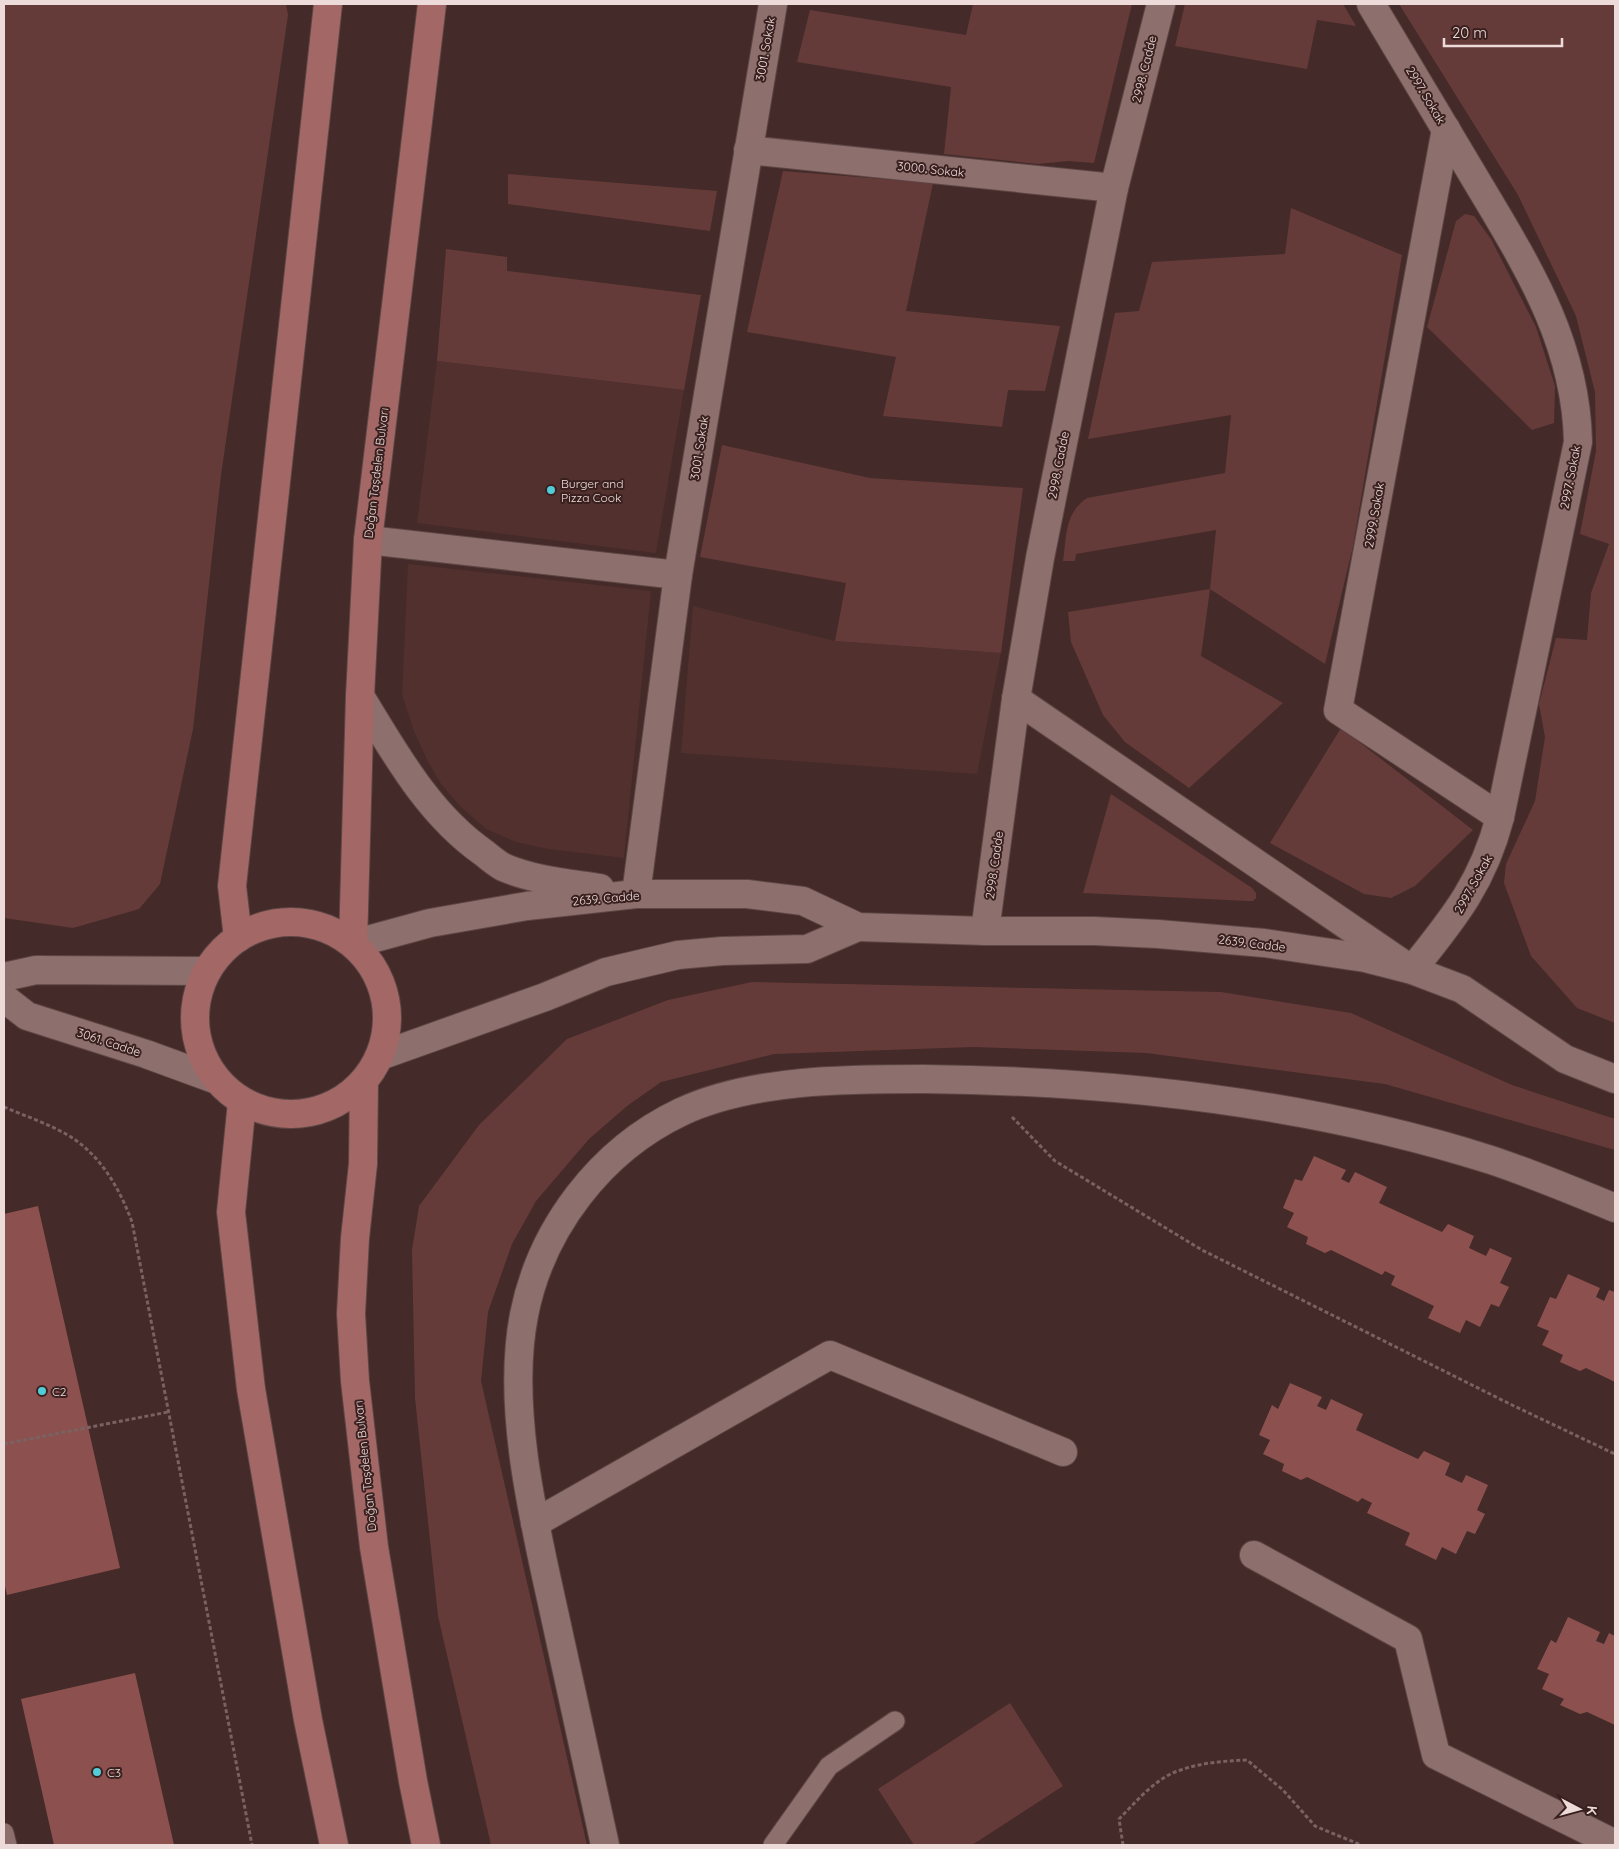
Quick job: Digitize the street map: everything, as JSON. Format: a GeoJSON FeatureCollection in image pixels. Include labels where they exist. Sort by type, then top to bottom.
{"type":"FeatureCollection","features":[{"type":"Feature","properties":{"kind":"main road"},"geometry":{"type":"LineString","coordinates":[[238,938],[232,886],[328,4]]}},
{"type":"Feature","properties":{"kind":"main road","name":"Doğan Taşdelen Bulvarı"},"geometry":{"type":"LineString","coordinates":[[353,944],[360,696],[368,540],[432,4]]}},
{"type":"Feature","properties":{"kind":"main road"},"geometry":{"type":"LineString","coordinates":[[297,922],[317,925],[336,933],[353,944],[373,968],[385,996],[387,1026],[380,1056],[364,1082],[347,1097],[328,1108],[307,1114],[284,1115],[262,1111],[242,1102],[217,1080],[202,1055],[195,1027],[197,999],[207,971],[220,952],[238,938],[269,925],[297,922]]}},
{"type":"Feature","properties":{"kind":"main road","name":"Doğan Taşdelen Bulvarı"},"geometry":{"type":"LineString","coordinates":[[364,1082],[363,1164],[355,1238],[351,1314],[355,1381],[374,1547],[413,1781],[426,1845]]}},
{"type":"Feature","properties":{"kind":"main road"},"geometry":{"type":"LineString","coordinates":[[242,1102],[231,1212],[251,1389],[308,1720],[334,1845]]}},
{"type":"Feature","properties":{"kind":"street","name":"3001. Sokak"},"geometry":{"type":"LineString","coordinates":[[636,894],[678,575],[772,4]]}},
{"type":"Feature","properties":{"kind":"street","name":"2998. Cadde"},"geometry":{"type":"LineString","coordinates":[[985,931],[1016,699],[1040,558],[1114,188],[1161,4]]}},
{"type":"Feature","properties":{"kind":"street","name":"2997. Sokak"},"geometry":{"type":"LineString","coordinates":[[1371,4],[1506,228],[1530,274],[1562,345],[1577,409],[1578,442],[1492,850],[1477,880],[1453,919],[1412,970]]}},
{"type":"Feature","properties":{"kind":"street","name":"2999. Sokak"},"geometry":{"type":"LineString","coordinates":[[1446,129],[1338,710],[1500,818]]}},
{"type":"Feature","properties":{"kind":"street","name":"3000. Sokak"},"geometry":{"type":"LineString","coordinates":[[748,150],[1114,188]]}},
{"type":"Feature","properties":{"kind":"street"},"geometry":{"type":"LineString","coordinates":[[368,540],[678,575]]}},
{"type":"Feature","properties":{"kind":"street"},"geometry":{"type":"LineString","coordinates":[[360,696],[405,770],[436,809],[470,843],[503,866],[549,880],[636,894]]}},
{"type":"Feature","properties":{"kind":"street"},"geometry":{"type":"LineString","coordinates":[[1016,699],[1412,970]]}},
{"type":"Feature","properties":{"kind":"street","name":"2639. Cadde"},"geometry":{"type":"LineString","coordinates":[[353,944],[430,922],[636,894],[747,894],[780,897],[803,901],[858,927],[985,931],[1094,931],[1264,943],[1364,958],[1412,970],[1462,989],[1527,1036],[1565,1060],[1615,1079]]}},
{"type":"Feature","properties":{"kind":"street","name":"2639. Cadde"},"geometry":{"type":"LineString","coordinates":[[380,1056],[545,997],[606,972],[686,954],[722,951],[807,950],[858,927]]}},
{"type":"Feature","properties":{"kind":"street"},"geometry":{"type":"LineString","coordinates":[[4,976],[36,970],[207,971]]}},
{"type":"Feature","properties":{"kind":"street","name":"3061. Cadde"},"geometry":{"type":"LineString","coordinates":[[4,998],[27,1016],[146,1054],[217,1080]]}},
{"type":"Feature","properties":{"kind":"street"},"geometry":{"type":"LineString","coordinates":[[605,1845],[535,1523],[517,1381],[519,1347],[532,1282],[546,1248],[564,1217],[601,1170],[623,1149],[650,1130],[682,1111],[752,1090],[819,1082],[902,1079],[981,1080],[1178,1095],[1332,1119],[1492,1160],[1615,1208]]}},
{"type":"Feature","properties":{"kind":"street"},"geometry":{"type":"LineString","coordinates":[[535,1523],[830,1355],[1063,1452]]}},
{"type":"Feature","properties":{"kind":"street"},"geometry":{"type":"LineString","coordinates":[[1254,1555],[1408,1639],[1436,1755],[1615,1844]]}},
{"type":"Feature","properties":{"kind":"lane"},"geometry":{"type":"LineString","coordinates":[[773,1845],[791,1823],[829,1766],[895,1721]]}},
{"type":"Feature","properties":{"kind":"lane"},"geometry":{"type":"LineString","coordinates":[[4,1833],[7,1845]]}},
{"type":"Feature","properties":{"kind":"path"},"geometry":{"type":"LineString","coordinates":[[981,1080],[1032,1139],[1055,1161],[1202,1250],[1512,1405],[1615,1454]]}},
{"type":"Feature","properties":{"kind":"path"},"geometry":{"type":"LineString","coordinates":[[4,1107],[72,1138],[102,1166],[114,1183],[132,1222],[252,1845]]}},
{"type":"Feature","properties":{"kind":"path"},"geometry":{"type":"LineString","coordinates":[[4,1444],[168,1412]]}},
{"type":"Feature","properties":{"kind":"path"},"geometry":{"type":"LineString","coordinates":[[1123,1845],[1118,1819],[1146,1792],[1173,1772],[1210,1762],[1247,1760],[1283,1790],[1315,1826],[1361,1845]]}},
{"type":"Feature","properties":{"kind":"shaded area"},"geometry":{"type":"Polygon","coordinates":[[[4,4],[286,4],[288,15],[221,475],[193,729],[160,884],[139,909],[73,928],[4,918],[4,4]]]}},
{"type":"Feature","properties":{"kind":"shaded area"},"geometry":{"type":"Polygon","coordinates":[[[973,4],[1132,4],[1094,163],[1068,161],[1038,164],[944,154],[951,87],[797,62],[810,10],[966,35],[973,4]]]}},
{"type":"Feature","properties":{"kind":"shaded area"},"geometry":{"type":"Polygon","coordinates":[[[1185,4],[1343,4],[1356,26],[1317,20],[1307,69],[1175,46],[1185,4]]]}},
{"type":"Feature","properties":{"kind":"shaded area"},"geometry":{"type":"Polygon","coordinates":[[[1399,4],[1615,4],[1615,1023],[1577,1008],[1531,956],[1504,883],[1506,864],[1535,801],[1545,737],[1539,704],[1556,638],[1587,640],[1591,593],[1609,544],[1580,534],[1596,451],[1595,392],[1576,316],[1518,195],[1399,4]]]}},
{"type":"Feature","properties":{"kind":"shaded area"},"geometry":{"type":"Polygon","coordinates":[[[783,171],[933,183],[906,311],[1060,326],[1045,391],[1008,390],[1002,427],[883,416],[896,357],[747,332],[783,171]]]}},
{"type":"Feature","properties":{"kind":"shaded area"},"geometry":{"type":"Polygon","coordinates":[[[508,174],[717,191],[710,231],[508,204],[508,174]]]}},
{"type":"Feature","properties":{"kind":"shaded area"},"geometry":{"type":"Polygon","coordinates":[[[1291,208],[1402,255],[1353,546],[1325,664],[1210,589],[1216,530],[1076,554],[1075,561],[1063,561],[1066,534],[1074,511],[1087,498],[1225,473],[1231,415],[1088,439],[1115,313],[1139,311],[1152,262],[1285,254],[1291,208]]]}},
{"type":"Feature","properties":{"kind":"shaded area"},"geometry":{"type":"Polygon","coordinates":[[[1465,214],[1474,216],[1491,239],[1536,327],[1555,386],[1554,423],[1532,430],[1427,327],[1456,221],[1465,214]]]}},
{"type":"Feature","properties":{"kind":"shaded area"},"geometry":{"type":"Polygon","coordinates":[[[446,249],[507,257],[507,271],[701,295],[684,390],[437,361],[446,249]]]}},
{"type":"Feature","properties":{"kind":"shaded area"},"geometry":{"type":"Polygon","coordinates":[[[437,361],[684,390],[656,553],[417,523],[437,361]]]}},
{"type":"Feature","properties":{"kind":"shaded area"},"geometry":{"type":"Polygon","coordinates":[[[722,445],[870,478],[1023,488],[1001,653],[835,641],[846,583],[700,557],[722,445]]]}},
{"type":"Feature","properties":{"kind":"shaded area"},"geometry":{"type":"Polygon","coordinates":[[[408,564],[651,591],[624,858],[548,849],[516,842],[486,829],[460,806],[441,784],[428,762],[413,729],[402,694],[408,564]]]}},
{"type":"Feature","properties":{"kind":"shaded area"},"geometry":{"type":"Polygon","coordinates":[[[1210,589],[1201,656],[1283,703],[1189,788],[1125,742],[1103,715],[1071,642],[1068,612],[1210,589]]]}},
{"type":"Feature","properties":{"kind":"shaded area"},"geometry":{"type":"Polygon","coordinates":[[[693,606],[835,641],[1001,653],[977,774],[681,753],[693,606]]]}},
{"type":"Feature","properties":{"kind":"shaded area"},"geometry":{"type":"Polygon","coordinates":[[[1341,728],[1473,830],[1415,886],[1391,898],[1364,894],[1270,843],[1341,728]]]}},
{"type":"Feature","properties":{"kind":"shaded area"},"geometry":{"type":"Polygon","coordinates":[[[1111,794],[1252,888],[1256,893],[1256,898],[1253,901],[1248,901],[1083,893],[1111,794]]]}},
{"type":"Feature","properties":{"kind":"shaded area"},"geometry":{"type":"Polygon","coordinates":[[[752,982],[1221,992],[1351,1013],[1512,1085],[1615,1119],[1615,1150],[1385,1084],[1146,1053],[973,1047],[774,1054],[661,1082],[627,1106],[589,1139],[536,1201],[512,1244],[488,1312],[481,1381],[587,1845],[491,1845],[438,1616],[415,1398],[412,1250],[419,1206],[479,1125],[567,1039],[668,1000],[752,982]]]}},
{"type":"Feature","properties":{"kind":"shaded area"},"geometry":{"type":"Polygon","coordinates":[[[1010,1703],[1063,1786],[972,1845],[914,1845],[878,1789],[1010,1703]]]}},
{"type":"Feature","properties":{"kind":"building"},"geometry":{"type":"Polygon","coordinates":[[[1314,1156],[1346,1170],[1341,1179],[1349,1183],[1355,1172],[1387,1187],[1379,1203],[1442,1232],[1448,1224],[1474,1236],[1469,1248],[1486,1256],[1490,1248],[1512,1258],[1500,1283],[1509,1287],[1499,1307],[1491,1304],[1480,1327],[1466,1320],[1460,1333],[1428,1318],[1434,1306],[1391,1285],[1395,1276],[1385,1271],[1382,1275],[1331,1250],[1325,1253],[1306,1244],[1308,1237],[1287,1227],[1294,1213],[1283,1208],[1295,1179],[1302,1181],[1314,1156]]]}},
{"type":"Feature","properties":{"kind":"building","name":"C2"},"geometry":{"type":"Polygon","coordinates":[[[38,1206],[120,1568],[7,1595],[4,1582],[4,1214],[38,1206]]]}},
{"type":"Feature","properties":{"kind":"building"},"geometry":{"type":"Polygon","coordinates":[[[1568,1274],[1600,1288],[1596,1297],[1604,1301],[1609,1290],[1615,1292],[1615,1382],[1586,1368],[1580,1371],[1560,1362],[1563,1355],[1542,1345],[1549,1331],[1537,1326],[1550,1297],[1556,1299],[1568,1274]]]}},
{"type":"Feature","properties":{"kind":"building"},"geometry":{"type":"Polygon","coordinates":[[[1290,1383],[1322,1397],[1317,1406],[1326,1410],[1331,1399],[1363,1414],[1356,1430],[1418,1459],[1424,1451],[1450,1463],[1445,1475],[1462,1483],[1466,1475],[1488,1485],[1477,1510],[1485,1514],[1475,1534],[1467,1531],[1456,1554],[1442,1547],[1436,1560],[1405,1545],[1410,1533],[1367,1513],[1372,1503],[1362,1498],[1358,1502],[1307,1477],[1301,1480],[1282,1471],[1284,1464],[1263,1454],[1270,1440],[1259,1435],[1272,1405],[1278,1409],[1290,1383]]]}},
{"type":"Feature","properties":{"kind":"building"},"geometry":{"type":"Polygon","coordinates":[[[1568,1617],[1600,1632],[1596,1641],[1604,1644],[1609,1633],[1615,1636],[1615,1725],[1587,1712],[1580,1714],[1560,1705],[1564,1699],[1542,1689],[1549,1674],[1537,1669],[1551,1640],[1556,1643],[1568,1617]]]}},
{"type":"Feature","properties":{"kind":"building","name":"C3"},"geometry":{"type":"Polygon","coordinates":[[[135,1673],[174,1845],[54,1845],[21,1699],[135,1673]]]}},
{"type":"Feature","properties":{"kind":"place","name":"Burger and Pizza Cook"},"geometry":{"type":"Point","coordinates":[551,490]}},
{"type":"Feature","properties":{"kind":"place","name":"C2"},"geometry":{"type":"Point","coordinates":[42,1391]}},
{"type":"Feature","properties":{"kind":"place","name":"C3"},"geometry":{"type":"Point","coordinates":[97,1772]}}]}
